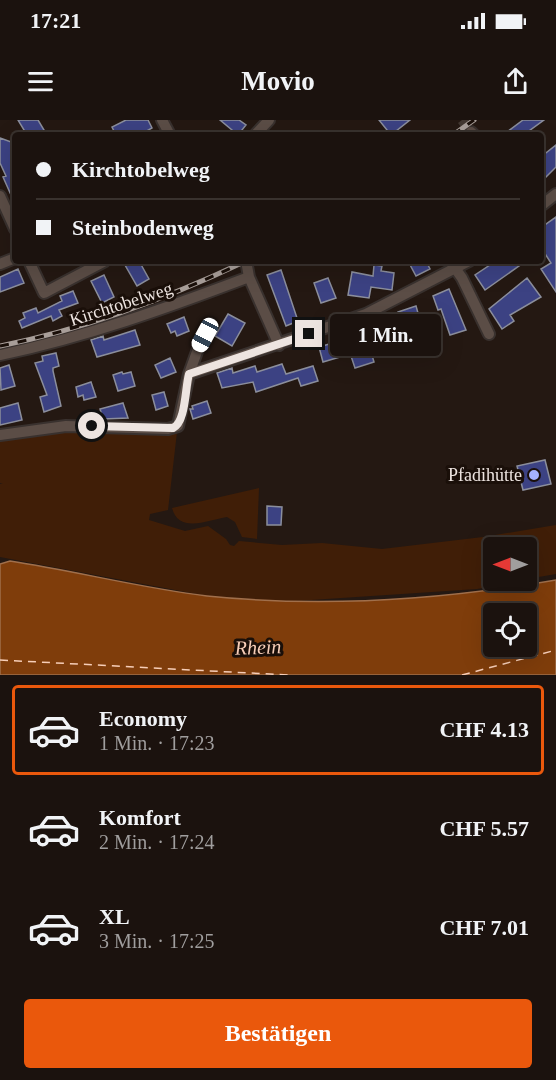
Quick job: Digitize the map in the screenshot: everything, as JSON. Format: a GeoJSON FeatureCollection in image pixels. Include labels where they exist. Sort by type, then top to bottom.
{"type":"FeatureCollection","features":[{"type":"Feature","properties":{"kind":"street"},"geometry":{"type":"LineString","coordinates":[[258,132],[269,120]]}},
{"type":"Feature","properties":{"kind":"street"},"geometry":{"type":"LineString","coordinates":[[544,203],[556,194]]}},
{"type":"Feature","properties":{"kind":"street"},"geometry":{"type":"LineString","coordinates":[[0,196],[12,222]]}},
{"type":"Feature","properties":{"kind":"street"},"geometry":{"type":"LineString","coordinates":[[30,264],[45,293],[99,264]]}},
{"type":"Feature","properties":{"kind":"street"},"geometry":{"type":"LineString","coordinates":[[189,374],[366,314],[452,265],[489,334]]}},
{"type":"Feature","properties":{"kind":"street","name":"Kirchtobelweg"},"geometry":{"type":"LineString","coordinates":[[0,355],[104,328],[248,272],[279,345]]}},
{"type":"Feature","properties":{"kind":"street"},"geometry":{"type":"LineString","coordinates":[[0,435],[66,426],[168,429],[178,426],[189,374],[210,324]]}},
{"type":"Feature","properties":{"kind":"shaded area"},"geometry":{"type":"Polygon","coordinates":[[[66,428],[177,432],[168,510],[150,514],[149,520],[185,531],[208,526],[234,546],[239,541],[282,545],[322,543],[382,549],[483,537],[483,588],[281,602],[207,596],[0,557],[0,484],[3,484],[0,483],[0,437],[66,428]]]}},
{"type":"Feature","properties":{"kind":"shaded area"},"geometry":{"type":"Polygon","coordinates":[[[259,488],[257,539],[242,537],[235,522],[227,517],[187,523],[176,516],[172,508],[259,488]]]}},
{"type":"Feature","properties":{"kind":"shaded area"},"geometry":{"type":"Polygon","coordinates":[[[556,525],[556,574],[537,577],[537,537],[483,537],[556,525]]]}},
{"type":"Feature","properties":{"kind":"water","name":"Rhein"},"geometry":{"type":"Polygon","coordinates":[[[10,561],[158,589],[251,600],[382,600],[484,591],[537,591],[537,583],[556,580],[556,675],[0,675],[0,564],[10,561]]]}},
{"type":"Feature","properties":{"kind":"building"},"geometry":{"type":"Polygon","coordinates":[[[18,120],[38,120],[45,132],[25,132],[18,120]]]}},
{"type":"Feature","properties":{"kind":"building"},"geometry":{"type":"Polygon","coordinates":[[[126,120],[148,120],[152,128],[145,132],[114,132],[112,127],[126,120]]]}},
{"type":"Feature","properties":{"kind":"building"},"geometry":{"type":"Polygon","coordinates":[[[220,120],[239,120],[246,125],[240,132],[234,132],[220,120]]]}},
{"type":"Feature","properties":{"kind":"building"},"geometry":{"type":"Polygon","coordinates":[[[379,120],[410,120],[395,132],[389,132],[379,120]]]}},
{"type":"Feature","properties":{"kind":"building"},"geometry":{"type":"Polygon","coordinates":[[[523,120],[544,120],[530,132],[507,132],[523,120]]]}},
{"type":"Feature","properties":{"kind":"building"},"geometry":{"type":"Polygon","coordinates":[[[0,138],[12,142],[12,197],[3,177],[6,176],[0,163],[0,138]]]}},
{"type":"Feature","properties":{"kind":"building"},"geometry":{"type":"Polygon","coordinates":[[[556,145],[556,167],[544,179],[544,154],[556,145]]]}},
{"type":"Feature","properties":{"kind":"building"},"geometry":{"type":"Polygon","coordinates":[[[556,217],[556,292],[541,269],[551,263],[544,252],[544,226],[556,217]]]}},
{"type":"Feature","properties":{"kind":"building"},"geometry":{"type":"Polygon","coordinates":[[[141,264],[149,279],[137,286],[125,265],[141,264]]]}},
{"type":"Feature","properties":{"kind":"building"},"geometry":{"type":"Polygon","coordinates":[[[410,264],[428,264],[430,269],[416,276],[410,264]]]}},
{"type":"Feature","properties":{"kind":"building"},"geometry":{"type":"Polygon","coordinates":[[[492,264],[522,264],[485,290],[475,275],[492,264]]]}},
{"type":"Feature","properties":{"kind":"building"},"geometry":{"type":"Polygon","coordinates":[[[374,265],[382,266],[381,271],[394,273],[392,290],[371,287],[369,298],[348,295],[352,272],[373,276],[374,265]]]}},
{"type":"Feature","properties":{"kind":"building"},"geometry":{"type":"Polygon","coordinates":[[[18,269],[24,283],[0,292],[0,277],[18,269]]]}},
{"type":"Feature","properties":{"kind":"building"},"geometry":{"type":"Polygon","coordinates":[[[281,270],[298,321],[286,326],[267,275],[281,270]]]}},
{"type":"Feature","properties":{"kind":"building"},"geometry":{"type":"Polygon","coordinates":[[[104,275],[114,297],[102,303],[91,281],[104,275]]]}},
{"type":"Feature","properties":{"kind":"building"},"geometry":{"type":"Polygon","coordinates":[[[328,278],[336,298],[321,303],[314,283],[328,278]]]}},
{"type":"Feature","properties":{"kind":"building"},"geometry":{"type":"Polygon","coordinates":[[[527,278],[541,297],[510,315],[514,321],[502,329],[489,309],[527,278]]]}},
{"type":"Feature","properties":{"kind":"building"},"geometry":{"type":"Polygon","coordinates":[[[449,289],[466,330],[450,335],[441,309],[438,310],[433,296],[449,289]]]}},
{"type":"Feature","properties":{"kind":"building"},"geometry":{"type":"Polygon","coordinates":[[[73,291],[78,303],[59,310],[62,316],[53,321],[51,316],[22,328],[19,321],[25,318],[23,313],[36,308],[38,313],[62,301],[60,296],[73,291]]]}},
{"type":"Feature","properties":{"kind":"building"},"geometry":{"type":"Polygon","coordinates":[[[416,306],[420,320],[414,322],[420,340],[417,341],[419,348],[403,353],[400,343],[407,338],[398,312],[416,306]]]}},
{"type":"Feature","properties":{"kind":"building"},"geometry":{"type":"Polygon","coordinates":[[[228,314],[245,323],[232,346],[215,336],[228,314]]]}},
{"type":"Feature","properties":{"kind":"building"},"geometry":{"type":"Polygon","coordinates":[[[184,317],[189,331],[177,336],[175,331],[171,333],[167,324],[184,317]]]}},
{"type":"Feature","properties":{"kind":"building"},"geometry":{"type":"Polygon","coordinates":[[[370,322],[375,336],[367,338],[374,362],[355,368],[351,356],[361,352],[353,327],[370,322]]]}},
{"type":"Feature","properties":{"kind":"building"},"geometry":{"type":"Polygon","coordinates":[[[135,330],[140,345],[97,357],[91,340],[103,336],[104,340],[135,330]]]}},
{"type":"Feature","properties":{"kind":"building"},"geometry":{"type":"Polygon","coordinates":[[[336,342],[340,357],[323,362],[319,347],[336,342]]]}},
{"type":"Feature","properties":{"kind":"building"},"geometry":{"type":"Polygon","coordinates":[[[56,353],[59,366],[53,368],[53,371],[61,406],[44,412],[40,397],[47,395],[35,363],[43,361],[42,356],[56,353]]]}},
{"type":"Feature","properties":{"kind":"building"},"geometry":{"type":"Polygon","coordinates":[[[170,358],[176,372],[161,378],[155,365],[170,358]]]}},
{"type":"Feature","properties":{"kind":"building"},"geometry":{"type":"Polygon","coordinates":[[[282,364],[286,374],[313,366],[318,381],[301,386],[298,378],[256,392],[253,382],[222,388],[217,373],[232,368],[233,373],[255,366],[257,372],[282,364]]]}},
{"type":"Feature","properties":{"kind":"building"},"geometry":{"type":"Polygon","coordinates":[[[9,365],[15,386],[1,390],[0,368],[9,365]]]}},
{"type":"Feature","properties":{"kind":"building"},"geometry":{"type":"Polygon","coordinates":[[[122,372],[123,374],[131,372],[135,386],[118,391],[113,375],[122,372]]]}},
{"type":"Feature","properties":{"kind":"building"},"geometry":{"type":"Polygon","coordinates":[[[91,382],[96,397],[84,400],[83,395],[78,397],[76,387],[91,382]]]}},
{"type":"Feature","properties":{"kind":"building"},"geometry":{"type":"Polygon","coordinates":[[[164,392],[168,406],[156,410],[152,395],[164,392]]]}},
{"type":"Feature","properties":{"kind":"building"},"geometry":{"type":"Polygon","coordinates":[[[207,401],[211,413],[193,419],[190,409],[193,409],[192,406],[207,401]]]}},
{"type":"Feature","properties":{"kind":"building"},"geometry":{"type":"Polygon","coordinates":[[[18,403],[22,420],[0,425],[0,408],[18,403]]]}},
{"type":"Feature","properties":{"kind":"building"},"geometry":{"type":"Polygon","coordinates":[[[123,403],[128,418],[103,419],[100,409],[123,403]]]}},
{"type":"Feature","properties":{"kind":"building","name":"Pfadihütte"},"geometry":{"type":"Polygon","coordinates":[[[545,460],[551,484],[523,490],[517,466],[545,460]]]}},
{"type":"Feature","properties":{"kind":"building"},"geometry":{"type":"Polygon","coordinates":[[[267,506],[282,507],[281,525],[267,525],[267,506]]]}},
{"type":"Feature","properties":{"kind":"ferry route"},"geometry":{"type":"LineString","coordinates":[[462,675],[556,650]]}},
{"type":"Feature","properties":{"kind":"ferry route"},"geometry":{"type":"LineString","coordinates":[[0,660],[288,675]]}},
{"type":"Feature","properties":{"kind":"tunnel"},"geometry":{"type":"LineString","coordinates":[[462,120],[471,132]]}},
{"type":"Feature","properties":{"kind":"railway"},"geometry":{"type":"LineString","coordinates":[[457,132],[474,120]]}},
{"type":"Feature","properties":{"kind":"railway"},"geometry":{"type":"LineString","coordinates":[[0,346],[63,331],[126,311],[187,288],[239,264]]}},
{"type":"Feature","properties":{"kind":"place","name":"Pfadihütte"},"geometry":{"type":"Point","coordinates":[534,475]}},
{"type":"Feature","properties":{"kind":"route"},"geometry":{"type":"LineString","coordinates":[[92,426],[132,429],[168,429],[178,426],[182,418],[189,374],[309,334]]}}]}
